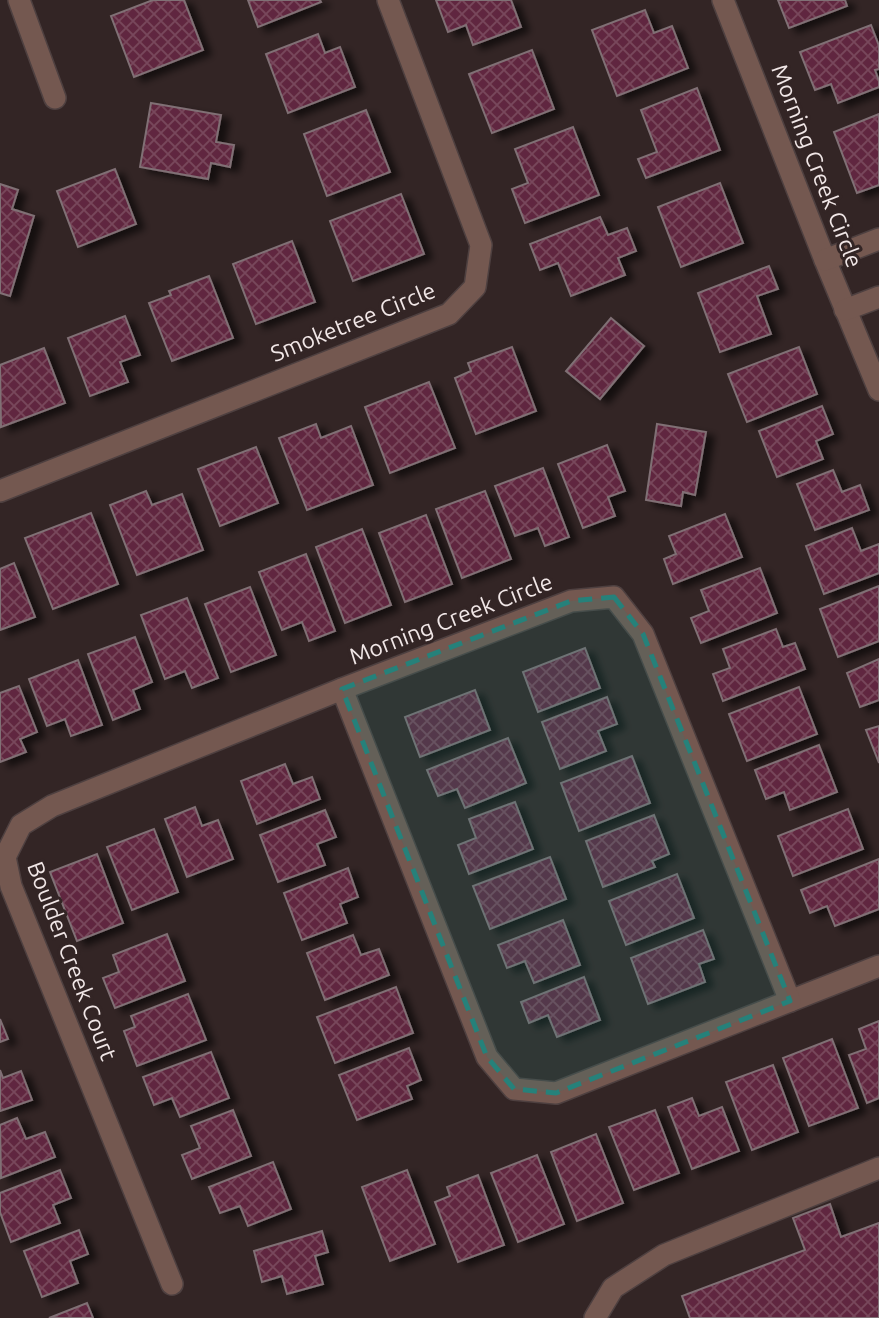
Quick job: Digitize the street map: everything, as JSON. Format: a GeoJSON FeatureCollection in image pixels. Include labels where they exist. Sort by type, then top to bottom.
{"type":"FeatureCollection","features":[{"type":"Feature","properties":{"kind":"street"},"geometry":{"type":"LineString","coordinates":[[19,0],[55,98]]}},
{"type":"Feature","properties":{"kind":"street","name":"Smoketree Circle"},"geometry":{"type":"LineString","coordinates":[[0,491],[449,314],[475,287],[481,245],[387,0]]}},
{"type":"Feature","properties":{"kind":"street","name":"Morning Creek Circle"},"geometry":{"type":"LineString","coordinates":[[723,0],[879,390]]}},
{"type":"Feature","properties":{"kind":"street"},"geometry":{"type":"LineString","coordinates":[[825,260],[879,239]]}},
{"type":"Feature","properties":{"kind":"street"},"geometry":{"type":"LineString","coordinates":[[845,310],[879,297]]}},
{"type":"Feature","properties":{"kind":"street","name":"Morning Creek Circle"},"geometry":{"type":"LineString","coordinates":[[790,1002],[643,634],[614,597],[571,601],[342,689],[487,1057],[514,1088],[556,1093],[790,1002],[879,966]]}},
{"type":"Feature","properties":{"kind":"street","name":"Boulder Creek Court"},"geometry":{"type":"LineString","coordinates":[[172,1284],[10,886],[5,857],[21,825],[52,806],[342,689]]}},
{"type":"Feature","properties":{"kind":"street"},"geometry":{"type":"LineString","coordinates":[[595,1318],[613,1288],[664,1255],[879,1168]]}},
{"type":"Feature","properties":{"kind":"highlighted area"},"geometry":{"type":"Polygon","coordinates":[[[614,597],[643,634],[790,1001],[556,1093],[514,1089],[487,1057],[342,689],[571,601],[614,597]]]}},
{"type":"Feature","properties":{"kind":"building"},"geometry":{"type":"Polygon","coordinates":[[[153,0],[184,0],[203,50],[134,77],[111,16],[153,0]]]}},
{"type":"Feature","properties":{"kind":"building"},"geometry":{"type":"Polygon","coordinates":[[[248,0],[320,0],[321,2],[258,27],[248,0]]]}},
{"type":"Feature","properties":{"kind":"building"},"geometry":{"type":"Polygon","coordinates":[[[436,0],[511,0],[521,27],[473,45],[466,25],[448,32],[436,0]]]}},
{"type":"Feature","properties":{"kind":"building"},"geometry":{"type":"Polygon","coordinates":[[[778,0],[845,0],[847,6],[789,28],[778,0]]]}},
{"type":"Feature","properties":{"kind":"building"},"geometry":{"type":"Polygon","coordinates":[[[645,10],[654,33],[672,26],[688,68],[617,96],[592,30],[645,10]]]}},
{"type":"Feature","properties":{"kind":"building"},"geometry":{"type":"Polygon","coordinates":[[[871,25],[879,46],[879,69],[875,70],[879,87],[838,103],[831,84],[815,90],[800,52],[871,25]]]}},
{"type":"Feature","properties":{"kind":"building"},"geometry":{"type":"Polygon","coordinates":[[[318,34],[325,53],[340,47],[355,87],[288,113],[266,54],[318,34]]]}},
{"type":"Feature","properties":{"kind":"building"},"geometry":{"type":"Polygon","coordinates":[[[532,50],[554,109],[492,133],[469,74],[532,50]]]}},
{"type":"Feature","properties":{"kind":"building"},"geometry":{"type":"Polygon","coordinates":[[[697,88],[720,150],[646,178],[638,159],[657,152],[641,110],[697,88]]]}},
{"type":"Feature","properties":{"kind":"building"},"geometry":{"type":"Polygon","coordinates":[[[151,103],[221,115],[216,142],[234,145],[230,167],[211,163],[208,179],[140,167],[151,103]]]}},
{"type":"Feature","properties":{"kind":"building"},"geometry":{"type":"Polygon","coordinates":[[[366,110],[390,172],[327,196],[304,134],[366,110]]]}},
{"type":"Feature","properties":{"kind":"building"},"geometry":{"type":"Polygon","coordinates":[[[879,114],[879,185],[857,193],[834,132],[879,114]]]}},
{"type":"Feature","properties":{"kind":"building"},"geometry":{"type":"Polygon","coordinates":[[[573,127],[599,195],[525,223],[512,189],[528,183],[515,149],[573,127]]]}},
{"type":"Feature","properties":{"kind":"building"},"geometry":{"type":"Polygon","coordinates":[[[115,169],[136,224],[78,247],[57,191],[115,169]]]}},
{"type":"Feature","properties":{"kind":"building"},"geometry":{"type":"Polygon","coordinates":[[[720,183],[743,243],[681,267],[658,207],[720,183]]]}},
{"type":"Feature","properties":{"kind":"building"},"geometry":{"type":"Polygon","coordinates":[[[0,184],[18,190],[12,209],[34,216],[10,296],[0,293],[0,184]]]}},
{"type":"Feature","properties":{"kind":"building"},"geometry":{"type":"Polygon","coordinates":[[[401,194],[424,254],[353,281],[330,221],[401,194]]]}},
{"type":"Feature","properties":{"kind":"building"},"geometry":{"type":"Polygon","coordinates":[[[600,217],[608,235],[627,228],[636,251],[618,258],[625,275],[571,296],[558,263],[540,270],[530,244],[600,217]]]}},
{"type":"Feature","properties":{"kind":"building"},"geometry":{"type":"Polygon","coordinates":[[[292,241],[315,302],[256,324],[233,264],[292,241]]]}},
{"type":"Feature","properties":{"kind":"building"},"geometry":{"type":"Polygon","coordinates":[[[769,266],[778,289],[757,296],[771,334],[720,352],[698,293],[769,266]]]}},
{"type":"Feature","properties":{"kind":"building"},"geometry":{"type":"Polygon","coordinates":[[[209,276],[233,338],[172,361],[149,303],[171,295],[169,291],[209,276]]]}},
{"type":"Feature","properties":{"kind":"building"},"geometry":{"type":"Polygon","coordinates":[[[125,316],[140,355],[120,362],[128,382],[90,396],[68,338],[125,316]]]}},
{"type":"Feature","properties":{"kind":"building"},"geometry":{"type":"Polygon","coordinates":[[[611,318],[644,346],[600,399],[566,371],[611,318]]]}},
{"type":"Feature","properties":{"kind":"building"},"geometry":{"type":"Polygon","coordinates":[[[512,347],[536,411],[476,434],[455,378],[471,371],[468,363],[512,347]]]}},
{"type":"Feature","properties":{"kind":"building"},"geometry":{"type":"Polygon","coordinates":[[[799,347],[817,394],[747,422],[728,374],[799,347]]]}},
{"type":"Feature","properties":{"kind":"building"},"geometry":{"type":"Polygon","coordinates":[[[44,348],[65,403],[1,427],[0,365],[44,348]]]}},
{"type":"Feature","properties":{"kind":"building"},"geometry":{"type":"Polygon","coordinates":[[[429,382],[455,448],[390,473],[365,407],[429,382]]]}},
{"type":"Feature","properties":{"kind":"building"},"geometry":{"type":"Polygon","coordinates":[[[822,406],[833,434],[816,441],[823,459],[777,477],[759,431],[822,406]]]}},
{"type":"Feature","properties":{"kind":"building"},"geometry":{"type":"Polygon","coordinates":[[[316,424],[321,438],[351,426],[373,485],[307,510],[279,438],[316,424]]]}},
{"type":"Feature","properties":{"kind":"building"},"geometry":{"type":"Polygon","coordinates":[[[657,424],[706,432],[695,495],[683,492],[681,506],[646,500],[657,424]]]}},
{"type":"Feature","properties":{"kind":"building"},"geometry":{"type":"Polygon","coordinates":[[[607,445],[625,491],[608,497],[615,516],[583,528],[558,464],[607,445]]]}},
{"type":"Feature","properties":{"kind":"building"},"geometry":{"type":"Polygon","coordinates":[[[256,447],[278,503],[220,526],[198,469],[256,447]]]}},
{"type":"Feature","properties":{"kind":"building"},"geometry":{"type":"Polygon","coordinates":[[[543,468],[569,537],[545,546],[538,528],[515,536],[495,486],[543,468]]]}},
{"type":"Feature","properties":{"kind":"building"},"geometry":{"type":"Polygon","coordinates":[[[833,470],[842,492],[860,485],[869,510],[815,530],[797,484],[833,470]]]}},
{"type":"Feature","properties":{"kind":"building"},"geometry":{"type":"Polygon","coordinates":[[[146,491],[152,505],[182,494],[203,550],[137,575],[110,505],[146,491]]]}},
{"type":"Feature","properties":{"kind":"building"},"geometry":{"type":"Polygon","coordinates":[[[485,491],[511,559],[462,578],[436,509],[485,491]]]}},
{"type":"Feature","properties":{"kind":"building"},"geometry":{"type":"Polygon","coordinates":[[[91,513],[118,584],[53,609],[25,538],[91,513]]]}},
{"type":"Feature","properties":{"kind":"building"},"geometry":{"type":"Polygon","coordinates":[[[725,514],[742,557],[673,584],[664,559],[676,554],[669,536],[725,514]]]}},
{"type":"Feature","properties":{"kind":"building"},"geometry":{"type":"Polygon","coordinates":[[[426,515],[452,584],[405,602],[379,533],[426,515]]]}},
{"type":"Feature","properties":{"kind":"building"},"geometry":{"type":"Polygon","coordinates":[[[852,528],[861,551],[879,544],[879,573],[824,594],[806,546],[852,528]]]}},
{"type":"Feature","properties":{"kind":"building"},"geometry":{"type":"Polygon","coordinates":[[[362,529],[391,605],[345,623],[316,547],[362,529]]]}},
{"type":"Feature","properties":{"kind":"building"},"geometry":{"type":"Polygon","coordinates":[[[306,554],[335,631],[309,641],[302,622],[282,630],[259,572],[306,554]]]}},
{"type":"Feature","properties":{"kind":"building"},"geometry":{"type":"Polygon","coordinates":[[[14,563],[35,617],[0,630],[0,569],[14,563]]]}},
{"type":"Feature","properties":{"kind":"building"},"geometry":{"type":"Polygon","coordinates":[[[760,568],[777,613],[701,643],[691,618],[709,611],[701,590],[760,568]]]}},
{"type":"Feature","properties":{"kind":"building"},"geometry":{"type":"Polygon","coordinates":[[[879,586],[879,641],[838,657],[820,609],[879,586]]]}},
{"type":"Feature","properties":{"kind":"building"},"geometry":{"type":"Polygon","coordinates":[[[250,587],[276,655],[231,672],[205,604],[250,587]]]}},
{"type":"Feature","properties":{"kind":"building"},"geometry":{"type":"Polygon","coordinates":[[[187,598],[218,678],[192,688],[185,671],[165,679],[141,615],[187,598]]]}},
{"type":"Feature","properties":{"kind":"building"},"geometry":{"type":"Polygon","coordinates":[[[776,629],[783,647],[795,643],[805,669],[723,701],[713,674],[730,668],[723,649],[776,629]]]}},
{"type":"Feature","properties":{"kind":"building"},"geometry":{"type":"Polygon","coordinates":[[[135,637],[152,682],[133,690],[140,709],[113,720],[88,654],[135,637]]]}},
{"type":"Feature","properties":{"kind":"building"},"geometry":{"type":"Polygon","coordinates":[[[585,648],[600,688],[538,712],[523,672],[585,648]]]}},
{"type":"Feature","properties":{"kind":"building"},"geometry":{"type":"Polygon","coordinates":[[[879,659],[879,700],[860,707],[847,673],[879,659]]]}},
{"type":"Feature","properties":{"kind":"building"},"geometry":{"type":"Polygon","coordinates":[[[78,660],[102,725],[71,736],[65,719],[47,726],[29,679],[78,660]]]}},
{"type":"Feature","properties":{"kind":"building"},"geometry":{"type":"Polygon","coordinates":[[[19,686],[37,732],[20,739],[26,752],[0,762],[0,693],[19,686]]]}},
{"type":"Feature","properties":{"kind":"building"},"geometry":{"type":"Polygon","coordinates":[[[799,687],[817,734],[747,761],[729,714],[799,687]]]}},
{"type":"Feature","properties":{"kind":"building"},"geometry":{"type":"Polygon","coordinates":[[[475,690],[490,730],[420,757],[405,717],[475,690]]]}},
{"type":"Feature","properties":{"kind":"building"},"geometry":{"type":"Polygon","coordinates":[[[607,697],[617,724],[598,731],[606,751],[560,769],[542,722],[607,697]]]}},
{"type":"Feature","properties":{"kind":"building"},"geometry":{"type":"Polygon","coordinates":[[[879,726],[879,763],[866,730],[879,726]]]}},
{"type":"Feature","properties":{"kind":"building"},"geometry":{"type":"Polygon","coordinates":[[[508,738],[526,783],[465,808],[457,789],[438,796],[427,770],[508,738]]]}},
{"type":"Feature","properties":{"kind":"building"},"geometry":{"type":"Polygon","coordinates":[[[819,745],[837,792],[790,810],[784,792],[766,799],[755,770],[819,745]]]}},
{"type":"Feature","properties":{"kind":"building"},"geometry":{"type":"Polygon","coordinates":[[[632,756],[650,803],[579,831],[561,783],[632,756]]]}},
{"type":"Feature","properties":{"kind":"building"},"geometry":{"type":"Polygon","coordinates":[[[285,764],[293,784],[312,777],[320,799],[257,824],[241,781],[285,764]]]}},
{"type":"Feature","properties":{"kind":"building"},"geometry":{"type":"Polygon","coordinates":[[[515,802],[533,849],[469,874],[458,845],[476,838],[469,819],[515,802]]]}},
{"type":"Feature","properties":{"kind":"building"},"geometry":{"type":"Polygon","coordinates":[[[195,807],[202,826],[218,820],[233,859],[187,877],[165,819],[195,807]]]}},
{"type":"Feature","properties":{"kind":"building"},"geometry":{"type":"Polygon","coordinates":[[[848,809],[863,849],[793,876],[778,836],[848,809]]]}},
{"type":"Feature","properties":{"kind":"building"},"geometry":{"type":"Polygon","coordinates":[[[325,810],[336,837],[317,844],[325,865],[278,882],[260,835],[325,810]]]}},
{"type":"Feature","properties":{"kind":"building"},"geometry":{"type":"Polygon","coordinates":[[[654,815],[669,854],[652,861],[655,867],[603,887],[586,841],[654,815]]]}},
{"type":"Feature","properties":{"kind":"building"},"geometry":{"type":"Polygon","coordinates":[[[154,829],[178,892],[132,910],[107,847],[154,829]]]}},
{"type":"Feature","properties":{"kind":"building"},"geometry":{"type":"Polygon","coordinates":[[[97,854],[123,923],[77,941],[50,872],[97,854]]]}},
{"type":"Feature","properties":{"kind":"building"},"geometry":{"type":"Polygon","coordinates":[[[550,857],[566,899],[490,929],[473,886],[550,857]]]}},
{"type":"Feature","properties":{"kind":"building"},"geometry":{"type":"Polygon","coordinates":[[[879,859],[879,909],[835,926],[827,906],[810,913],[801,890],[879,859]]]}},
{"type":"Feature","properties":{"kind":"building"},"geometry":{"type":"Polygon","coordinates":[[[348,868],[358,897],[340,904],[347,923],[302,940],[284,893],[348,868]]]}},
{"type":"Feature","properties":{"kind":"building"},"geometry":{"type":"Polygon","coordinates":[[[677,874],[694,918],[626,945],[609,901],[677,874]]]}},
{"type":"Feature","properties":{"kind":"building"},"geometry":{"type":"Polygon","coordinates":[[[563,920],[580,965],[534,983],[525,961],[507,968],[498,945],[563,920]]]}},
{"type":"Feature","properties":{"kind":"building"},"geometry":{"type":"Polygon","coordinates":[[[703,930],[714,959],[699,964],[705,982],[648,1004],[631,958],[703,930]]]}},
{"type":"Feature","properties":{"kind":"building"},"geometry":{"type":"Polygon","coordinates":[[[167,934],[185,981],[115,1008],[103,978],[119,972],[113,955],[167,934]]]}},
{"type":"Feature","properties":{"kind":"building"},"geometry":{"type":"Polygon","coordinates":[[[353,935],[361,955],[379,949],[389,975],[325,1000],[307,953],[353,935]]]}},
{"type":"Feature","properties":{"kind":"building"},"geometry":{"type":"Polygon","coordinates":[[[584,977],[600,1020],[557,1037],[548,1015],[529,1023],[521,1002],[584,977]]]}},
{"type":"Feature","properties":{"kind":"building"},"geometry":{"type":"Polygon","coordinates":[[[396,987],[413,1033],[335,1063],[317,1017],[396,987]]]}},
{"type":"Feature","properties":{"kind":"building"},"geometry":{"type":"Polygon","coordinates":[[[188,994],[206,1040],[137,1066],[124,1031],[135,1027],[131,1016],[188,994]]]}},
{"type":"Feature","properties":{"kind":"building"},"geometry":{"type":"Polygon","coordinates":[[[0,1019],[8,1039],[0,1042],[0,1019]]]}},
{"type":"Feature","properties":{"kind":"building"},"geometry":{"type":"Polygon","coordinates":[[[879,1021],[879,1098],[867,1103],[849,1055],[866,1049],[859,1029],[879,1021]]]}},
{"type":"Feature","properties":{"kind":"building"},"geometry":{"type":"Polygon","coordinates":[[[832,1039],[858,1108],[809,1126],[783,1058],[832,1039]]]}},
{"type":"Feature","properties":{"kind":"building"},"geometry":{"type":"Polygon","coordinates":[[[409,1048],[421,1080],[407,1086],[412,1099],[357,1120],[339,1075],[409,1048]]]}},
{"type":"Feature","properties":{"kind":"building"},"geometry":{"type":"Polygon","coordinates":[[[211,1052],[229,1098],[180,1117],[172,1098],[154,1105],[143,1077],[211,1052]]]}},
{"type":"Feature","properties":{"kind":"building"},"geometry":{"type":"Polygon","coordinates":[[[773,1065],[798,1132],[752,1150],[726,1082],[773,1065]]]}},
{"type":"Feature","properties":{"kind":"building"},"geometry":{"type":"Polygon","coordinates":[[[0,1070],[3,1078],[21,1071],[32,1100],[0,1111],[0,1070]]]}},
{"type":"Feature","properties":{"kind":"building"},"geometry":{"type":"Polygon","coordinates":[[[692,1098],[699,1116],[722,1107],[739,1151],[692,1169],[668,1107],[692,1098]]]}},
{"type":"Feature","properties":{"kind":"building"},"geometry":{"type":"Polygon","coordinates":[[[233,1110],[251,1156],[192,1179],[182,1155],[200,1148],[191,1126],[233,1110]]]}},
{"type":"Feature","properties":{"kind":"building"},"geometry":{"type":"Polygon","coordinates":[[[655,1110],[679,1173],[634,1190],[609,1127],[655,1110]]]}},
{"type":"Feature","properties":{"kind":"building"},"geometry":{"type":"Polygon","coordinates":[[[17,1118],[26,1139],[45,1132],[55,1157],[1,1178],[0,1125],[17,1118]]]}},
{"type":"Feature","properties":{"kind":"building"},"geometry":{"type":"Polygon","coordinates":[[[596,1134],[623,1203],[577,1221],[551,1152],[596,1134]]]}},
{"type":"Feature","properties":{"kind":"building"},"geometry":{"type":"Polygon","coordinates":[[[537,1155],[564,1224],[518,1242],[491,1173],[537,1155]]]}},
{"type":"Feature","properties":{"kind":"building"},"geometry":{"type":"Polygon","coordinates":[[[273,1162],[291,1209],[248,1226],[240,1206],[220,1213],[209,1187],[273,1162]]]}},
{"type":"Feature","properties":{"kind":"building"},"geometry":{"type":"Polygon","coordinates":[[[60,1170],[71,1198],[53,1205],[60,1223],[11,1242],[0,1212],[0,1193],[60,1170]]]}},
{"type":"Feature","properties":{"kind":"building"},"geometry":{"type":"Polygon","coordinates":[[[407,1170],[435,1244],[390,1261],[362,1187],[407,1170]]]}},
{"type":"Feature","properties":{"kind":"building"},"geometry":{"type":"Polygon","coordinates":[[[478,1175],[504,1245],[458,1262],[435,1202],[450,1196],[447,1187],[478,1175]]]}},
{"type":"Feature","properties":{"kind":"building"},"geometry":{"type":"Polygon","coordinates":[[[830,1204],[841,1237],[879,1223],[879,1318],[690,1318],[682,1296],[805,1250],[793,1218],[830,1204]]]}},
{"type":"Feature","properties":{"kind":"building"},"geometry":{"type":"Polygon","coordinates":[[[79,1230],[88,1254],[70,1261],[78,1283],[42,1297],[24,1251],[79,1230]]]}},
{"type":"Feature","properties":{"kind":"building"},"geometry":{"type":"Polygon","coordinates":[[[322,1231],[328,1252],[315,1256],[323,1284],[287,1294],[282,1276],[262,1282],[254,1251],[322,1231]]]}},
{"type":"Feature","properties":{"kind":"building"},"geometry":{"type":"Polygon","coordinates":[[[87,1303],[93,1318],[49,1318],[87,1303]]]}}]}
